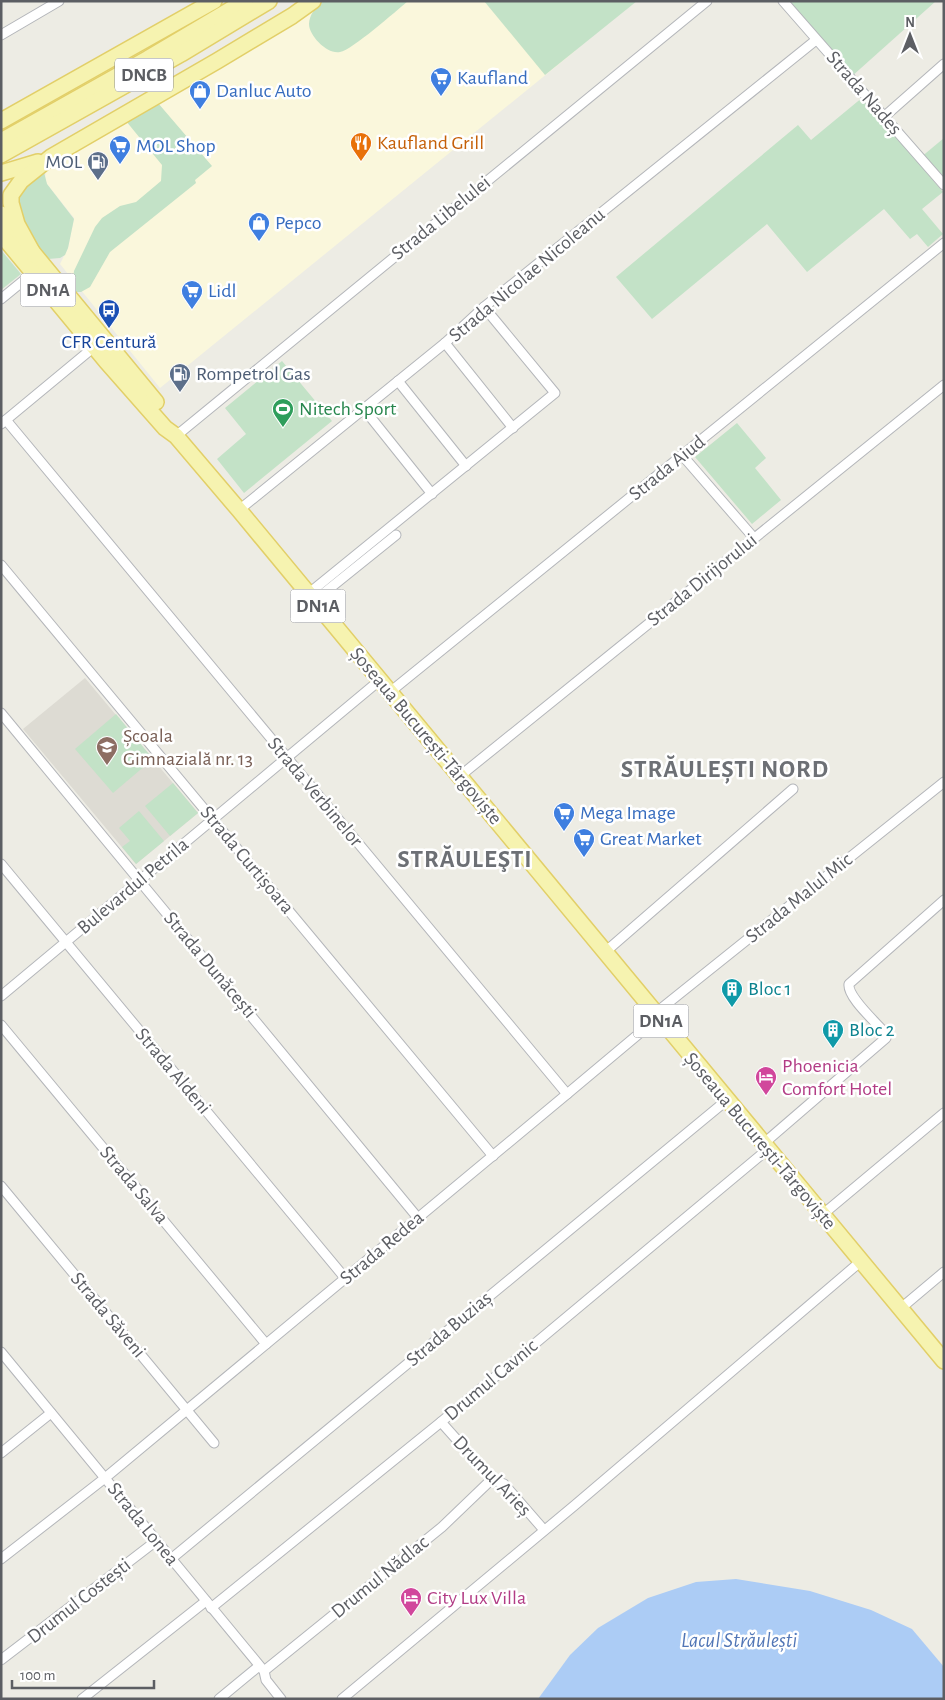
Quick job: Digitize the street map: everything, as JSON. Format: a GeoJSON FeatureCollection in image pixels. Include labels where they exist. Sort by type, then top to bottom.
{"type":"FeatureCollection","features":[{"type":"Feature","properties":{"kind":"main road"},"geometry":{"type":"LineString","coordinates":[[1,121],[214,1]]}},
{"type":"Feature","properties":{"kind":"main road","name":"DNCB"},"geometry":{"type":"LineString","coordinates":[[1,155],[10,141],[245,1]]}},
{"type":"Feature","properties":{"kind":"main road","name":"DNCB"},"geometry":{"type":"LineString","coordinates":[[10,141],[269,1]]}},
{"type":"Feature","properties":{"kind":"main road"},"geometry":{"type":"LineString","coordinates":[[34,255],[14,216],[10,203],[11,195],[20,181],[51,157],[225,56],[292,16],[313,1]]}},
{"type":"Feature","properties":{"kind":"main road"},"geometry":{"type":"LineString","coordinates":[[1,116],[18,111]]}},
{"type":"Feature","properties":{"kind":"main road"},"geometry":{"type":"LineString","coordinates":[[1,173],[51,157]]}},
{"type":"Feature","properties":{"kind":"main road","name":"Șoseaua București-Târgoviște"},"geometry":{"type":"LineString","coordinates":[[1,214],[161,409],[172,423],[176,436]]}},
{"type":"Feature","properties":{"kind":"main road","name":"Șoseaua București-Târgoviște"},"geometry":{"type":"LineString","coordinates":[[1,234],[94,347],[165,428],[176,436],[239,510],[604,953],[944,1361]]}},
{"type":"Feature","properties":{"kind":"street"},"geometry":{"type":"LineString","coordinates":[[1,35],[58,1]]}},
{"type":"Feature","properties":{"kind":"street","name":"Strada Libelulei"},"geometry":{"type":"LineString","coordinates":[[176,436],[707,1]]}},
{"type":"Feature","properties":{"kind":"street","name":"Strada Nadeș"},"geometry":{"type":"LineString","coordinates":[[783,1],[944,185]]}},
{"type":"Feature","properties":{"kind":"street","name":"Strada Nicolae Nicoleanu"},"geometry":{"type":"LineString","coordinates":[[239,510],[445,343],[484,308],[816,40]]}},
{"type":"Feature","properties":{"kind":"street"},"geometry":{"type":"LineString","coordinates":[[884,116],[944,64]]}},
{"type":"Feature","properties":{"kind":"street","name":"Strada Aiud"},"geometry":{"type":"LineString","coordinates":[[390,692],[944,243]]}},
{"type":"Feature","properties":{"kind":"street"},"geometry":{"type":"LineString","coordinates":[[1,298],[34,272]]}},
{"type":"Feature","properties":{"kind":"street"},"geometry":{"type":"LineString","coordinates":[[311,598],[432,494],[555,393],[484,308]]}},
{"type":"Feature","properties":{"kind":"street"},"geometry":{"type":"LineString","coordinates":[[445,343],[513,428]]}},
{"type":"Feature","properties":{"kind":"street"},"geometry":{"type":"LineString","coordinates":[[4,422],[94,347]]}},
{"type":"Feature","properties":{"kind":"street"},"geometry":{"type":"LineString","coordinates":[[398,381],[466,466]]}},
{"type":"Feature","properties":{"kind":"street","name":"Strada Dirijorului"},"geometry":{"type":"LineString","coordinates":[[460,776],[944,385]]}},
{"type":"Feature","properties":{"kind":"street"},"geometry":{"type":"LineString","coordinates":[[364,409],[432,494]]}},
{"type":"Feature","properties":{"kind":"street","name":"Strada Verbinelor"},"geometry":{"type":"LineString","coordinates":[[4,422],[567,1094]]}},
{"type":"Feature","properties":{"kind":"street"},"geometry":{"type":"LineString","coordinates":[[682,455],[754,538]]}},
{"type":"Feature","properties":{"kind":"street"},"geometry":{"type":"LineString","coordinates":[[311,598],[396,535]]}},
{"type":"Feature","properties":{"kind":"street","name":"Strada Curtișoara"},"geometry":{"type":"LineString","coordinates":[[1,565],[493,1156]]}},
{"type":"Feature","properties":{"kind":"street","name":"Bulevardul Petrila"},"geometry":{"type":"LineString","coordinates":[[1,996],[380,680]]}},
{"type":"Feature","properties":{"kind":"street","name":"Strada Dunăcești"},"geometry":{"type":"LineString","coordinates":[[1,713],[418,1218]]}},
{"type":"Feature","properties":{"kind":"street","name":"Strada Malul Mic"},"geometry":{"type":"LineString","coordinates":[[657,1016],[663,1007],[944,782]]}},
{"type":"Feature","properties":{"kind":"street"},"geometry":{"type":"LineString","coordinates":[[604,953],[793,789]]}},
{"type":"Feature","properties":{"kind":"street","name":"Strada Aldeni"},"geometry":{"type":"LineString","coordinates":[[1,864],[345,1278]]}},
{"type":"Feature","properties":{"kind":"street","name":"Drumul Cavnic"},"geometry":{"type":"LineString","coordinates":[[82,1699],[208,1604],[440,1422],[766,1146],[886,1038],[885,1033],[851,995],[848,987],[849,984],[944,900]]}},
{"type":"Feature","properties":{"kind":"street","name":"Strada Redea"},"geometry":{"type":"LineString","coordinates":[[1,1559],[105,1478],[648,1027],[657,1016]]}},
{"type":"Feature","properties":{"kind":"street","name":"Strada Salva"},"geometry":{"type":"LineString","coordinates":[[1,1025],[266,1344]]}},
{"type":"Feature","properties":{"kind":"street","name":"Strada Buziaș"},"geometry":{"type":"LineString","coordinates":[[171,1559],[727,1100]]}},
{"type":"Feature","properties":{"kind":"street"},"geometry":{"type":"LineString","coordinates":[[822,1215],[944,1112]]}},
{"type":"Feature","properties":{"kind":"street","name":"Strada Săveni"},"geometry":{"type":"LineString","coordinates":[[1,1186],[214,1443]]}},
{"type":"Feature","properties":{"kind":"street"},"geometry":{"type":"LineString","coordinates":[[342,1699],[860,1262]]}},
{"type":"Feature","properties":{"kind":"street"},"geometry":{"type":"LineString","coordinates":[[900,1309],[944,1272]]}},
{"type":"Feature","properties":{"kind":"street","name":"Strada Lonea"},"geometry":{"type":"LineString","coordinates":[[1,1352],[262,1669],[266,1680],[281,1699]]}},
{"type":"Feature","properties":{"kind":"street"},"geometry":{"type":"LineString","coordinates":[[1,1453],[51,1413]]}},
{"type":"Feature","properties":{"kind":"street","name":"Drumul Arieș"},"geometry":{"type":"LineString","coordinates":[[440,1422],[492,1479],[504,1484],[544,1530]]}},
{"type":"Feature","properties":{"kind":"street","name":"Drumul Nădlac"},"geometry":{"type":"LineString","coordinates":[[219,1699],[262,1669],[442,1527],[492,1479]]}},
{"type":"Feature","properties":{"kind":"street","name":"Drumul Costești"},"geometry":{"type":"LineString","coordinates":[[1,1660],[156,1541]]}},
{"type":"Feature","properties":{"kind":"shaded area"},"geometry":{"type":"Polygon","coordinates":[[[322,1],[534,1],[575,51],[160,388],[60,264],[68,248],[74,218],[47,184],[45,179],[46,170],[49,166],[322,1]]]}},
{"type":"Feature","properties":{"kind":"shaded area","name":"Școala Gimnazială nr. 13"},"geometry":{"type":"Polygon","coordinates":[[[85,678],[198,813],[136,864],[23,729],[85,678]]]}},
{"type":"Feature","properties":{"kind":"green space"},"geometry":{"type":"Polygon","coordinates":[[[322,1],[408,1],[354,45],[346,50],[335,52],[320,44],[310,29],[309,21],[312,14],[322,1]]]}},
{"type":"Feature","properties":{"kind":"green space"},"geometry":{"type":"Polygon","coordinates":[[[484,1],[637,1],[545,75],[484,1]]]}},
{"type":"Feature","properties":{"kind":"green space"},"geometry":{"type":"Polygon","coordinates":[[[783,1],[936,1],[851,77],[783,1]]]}},
{"type":"Feature","properties":{"kind":"green space"},"geometry":{"type":"Polygon","coordinates":[[[863,97],[943,192],[922,209],[943,234],[928,247],[917,234],[910,239],[884,209],[807,272],[767,224],[652,319],[616,277],[798,125],[811,140],[863,97]]]}},
{"type":"Feature","properties":{"kind":"green space"},"geometry":{"type":"Polygon","coordinates":[[[158,103],[212,166],[195,180],[196,183],[110,252],[90,287],[81,292],[76,292],[72,287],[74,271],[95,227],[102,218],[120,206],[136,202],[161,181],[162,165],[126,121],[158,103]]]}},
{"type":"Feature","properties":{"kind":"green space"},"geometry":{"type":"Polygon","coordinates":[[[944,138],[944,185],[920,158],[944,138]]]}},
{"type":"Feature","properties":{"kind":"green space"},"geometry":{"type":"Polygon","coordinates":[[[44,172],[47,184],[74,219],[68,248],[65,255],[60,258],[48,259],[25,225],[18,205],[18,196],[22,188],[44,172]]]}},
{"type":"Feature","properties":{"kind":"green space"},"geometry":{"type":"Polygon","coordinates":[[[1,250],[21,274],[1,290],[1,250]]]}},
{"type":"Feature","properties":{"kind":"green space","name":"Nitech Sport"},"geometry":{"type":"Polygon","coordinates":[[[282,361],[332,421],[244,493],[217,459],[246,434],[225,408],[282,361]]]}},
{"type":"Feature","properties":{"kind":"green space"},"geometry":{"type":"Polygon","coordinates":[[[737,423],[766,458],[755,468],[781,500],[752,524],[695,457],[737,423]]]}},
{"type":"Feature","properties":{"kind":"green space"},"geometry":{"type":"Polygon","coordinates":[[[116,714],[153,759],[113,793],[75,749],[116,714]]]}},
{"type":"Feature","properties":{"kind":"green space"},"geometry":{"type":"Polygon","coordinates":[[[173,783],[198,813],[170,836],[145,806],[173,783]]]}},
{"type":"Feature","properties":{"kind":"green space"},"geometry":{"type":"Polygon","coordinates":[[[139,811],[164,841],[136,864],[122,847],[130,841],[119,828],[139,811]]]}},
{"type":"Feature","properties":{"kind":"water","name":"Lacul Străulești"},"geometry":{"type":"Polygon","coordinates":[[[736,1579],[810,1591],[871,1610],[912,1629],[944,1667],[944,1699],[538,1699],[570,1655],[598,1628],[648,1598],[696,1582],[736,1579]]]}},
{"type":"Feature","properties":{"kind":"place","name":"Kaufland"},"geometry":{"type":"Point","coordinates":[441,97]}},
{"type":"Feature","properties":{"kind":"place","name":"Danluc Auto"},"geometry":{"type":"Point","coordinates":[200,110]}},
{"type":"Feature","properties":{"kind":"place","name":"Kaufland Grill"},"geometry":{"type":"Point","coordinates":[361,162]}},
{"type":"Feature","properties":{"kind":"place","name":"MOL Shop"},"geometry":{"type":"Point","coordinates":[120,165]}},
{"type":"Feature","properties":{"kind":"place","name":"MOL"},"geometry":{"type":"Point","coordinates":[98,181]}},
{"type":"Feature","properties":{"kind":"place","name":"Pepco"},"geometry":{"type":"Point","coordinates":[259,242]}},
{"type":"Feature","properties":{"kind":"place","name":"Lidl"},"geometry":{"type":"Point","coordinates":[192,310]}},
{"type":"Feature","properties":{"kind":"place","name":"CFR Centură"},"geometry":{"type":"Point","coordinates":[109,329]}},
{"type":"Feature","properties":{"kind":"place","name":"Rompetrol Gas"},"geometry":{"type":"Point","coordinates":[180,393]}},
{"type":"Feature","properties":{"kind":"place","name":"Nitech Sport"},"geometry":{"type":"Point","coordinates":[283,428]}},
{"type":"Feature","properties":{"kind":"place","name":"Școala Gimnazială nr. 13"},"geometry":{"type":"Point","coordinates":[107,766]}},
{"type":"Feature","properties":{"kind":"place","name":"Mega Image"},"geometry":{"type":"Point","coordinates":[564,832]}},
{"type":"Feature","properties":{"kind":"place","name":"Great Market"},"geometry":{"type":"Point","coordinates":[584,858]}},
{"type":"Feature","properties":{"kind":"place","name":"Bloc 1"},"geometry":{"type":"Point","coordinates":[732,1008]}},
{"type":"Feature","properties":{"kind":"place","name":"Bloc 2"},"geometry":{"type":"Point","coordinates":[833,1049]}},
{"type":"Feature","properties":{"kind":"place","name":"Phoenicia Comfort Hotel"},"geometry":{"type":"Point","coordinates":[766,1096]}},
{"type":"Feature","properties":{"kind":"place","name":"City Lux Villa"},"geometry":{"type":"Point","coordinates":[411,1617]}},
{"type":"Feature","properties":{"kind":"district","name":"STRĂULEȘTI NORD"},"geometry":{"type":"Point","coordinates":[725,769]}},
{"type":"Feature","properties":{"kind":"district","name":"STRĂULEŞTI"},"geometry":{"type":"Point","coordinates":[465,859]}}]}
